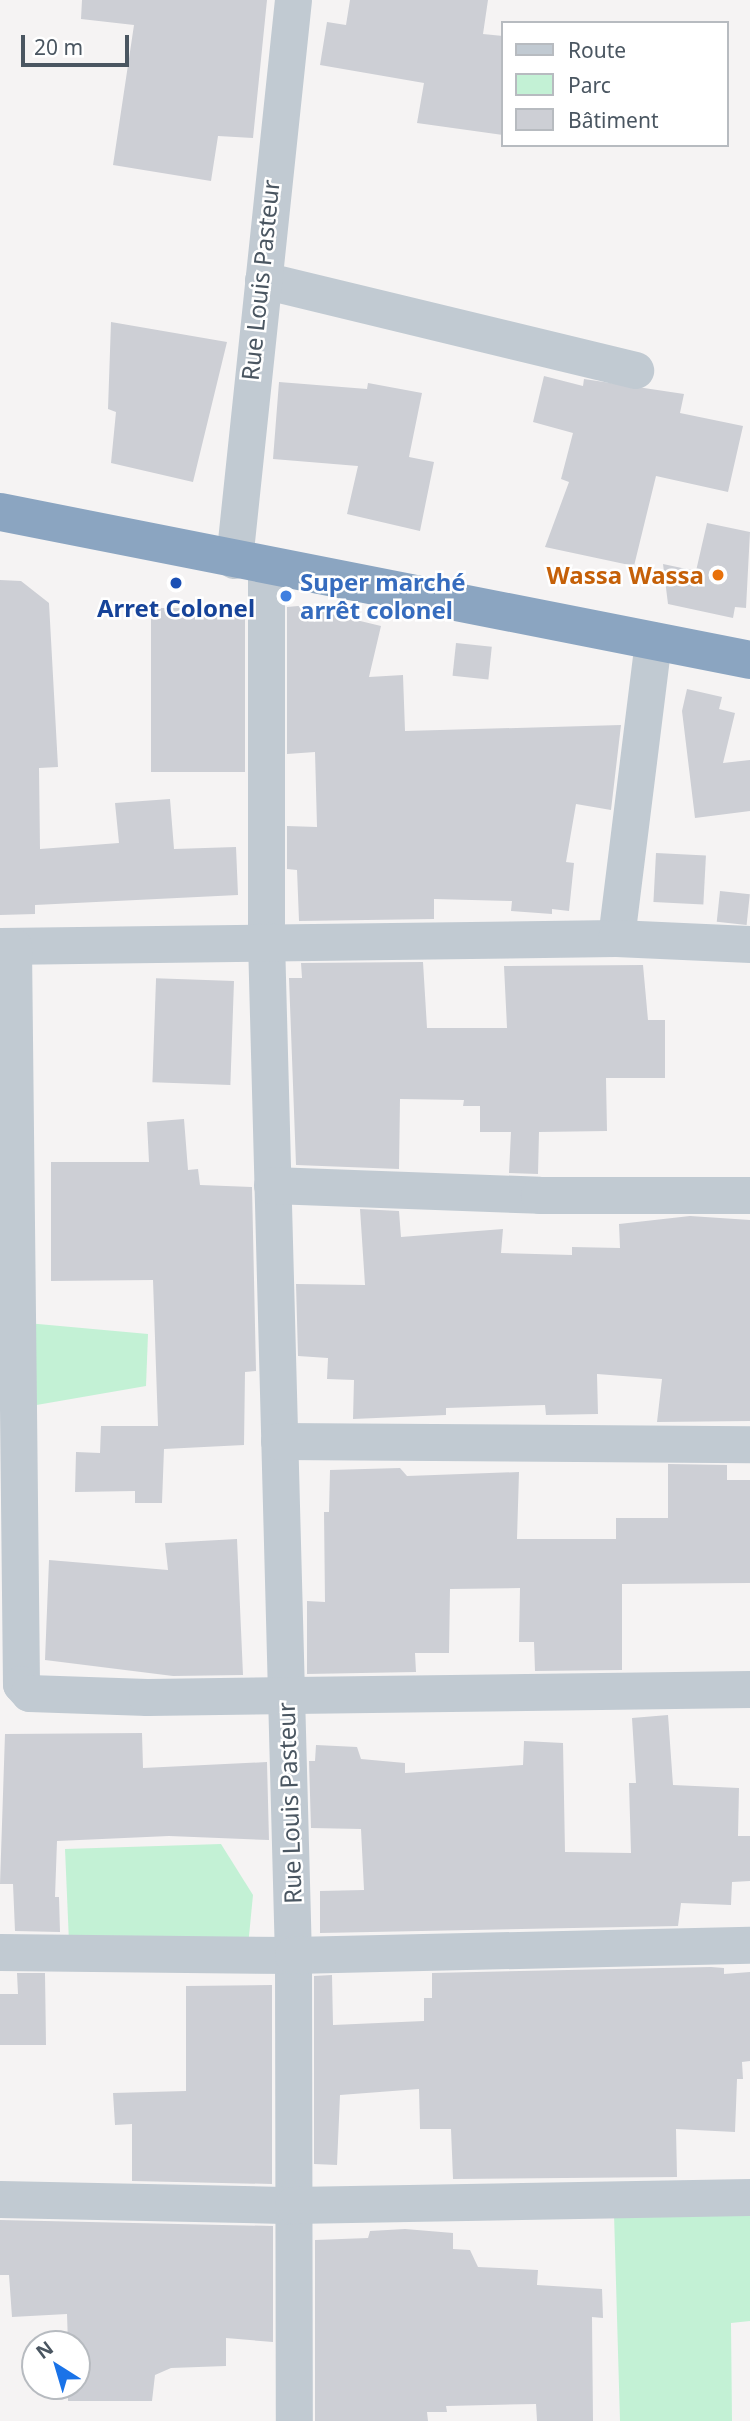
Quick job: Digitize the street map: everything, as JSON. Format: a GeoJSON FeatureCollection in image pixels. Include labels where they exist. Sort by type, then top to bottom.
{"type":"FeatureCollection","features":[{"type":"Feature","properties":{"kind":"highway"},"geometry":{"type":"LineString","coordinates":[[0,512],[250,564],[750,660]]}},
{"type":"Feature","properties":{"kind":"street","name":"Rue Louis Pasteur"},"geometry":{"type":"LineString","coordinates":[[293,0],[263,280],[250,564],[266,940],[293,1955],[294,2421]]}},
{"type":"Feature","properties":{"kind":"street"},"geometry":{"type":"LineString","coordinates":[[263,280],[635,369]]}},
{"type":"Feature","properties":{"kind":"street"},"geometry":{"type":"LineString","coordinates":[[616,938],[653,640]]}},
{"type":"Feature","properties":{"kind":"street"},"geometry":{"type":"LineString","coordinates":[[750,944],[616,938],[266,940],[6,946],[21,1684],[29,1693],[285,1696],[750,1689]]}},
{"type":"Feature","properties":{"kind":"street"},"geometry":{"type":"LineString","coordinates":[[272,1185],[539,1195],[750,1195]]}},
{"type":"Feature","properties":{"kind":"street"},"geometry":{"type":"LineString","coordinates":[[279,1441],[750,1444]]}},
{"type":"Feature","properties":{"kind":"street"},"geometry":{"type":"LineString","coordinates":[[0,1952],[293,1955],[750,1945]]}},
{"type":"Feature","properties":{"kind":"street"},"geometry":{"type":"LineString","coordinates":[[0,2199],[293,2205],[750,2197]]}},
{"type":"Feature","properties":{"kind":"green space"},"geometry":{"type":"Polygon","coordinates":[[[27,1323],[148,1334],[146,1386],[25,1407],[27,1323]]]}},
{"type":"Feature","properties":{"kind":"green space"},"geometry":{"type":"Polygon","coordinates":[[[221,1844],[253,1895],[248,1946],[69,1942],[65,1849],[221,1844]]]}},
{"type":"Feature","properties":{"kind":"green space"},"geometry":{"type":"Polygon","coordinates":[[[750,2211],[750,2321],[731,2323],[732,2421],[620,2421],[614,2214],[750,2211]]]}},
{"type":"Feature","properties":{"kind":"building"},"geometry":{"type":"Polygon","coordinates":[[[82,0],[267,0],[253,138],[218,136],[211,181],[113,165],[134,25],[81,19],[82,0]]]}},
{"type":"Feature","properties":{"kind":"building"},"geometry":{"type":"Polygon","coordinates":[[[350,0],[488,0],[483,34],[502,36],[502,135],[417,123],[424,83],[320,65],[327,22],[346,25],[350,0]]]}},
{"type":"Feature","properties":{"kind":"building"},"geometry":{"type":"Polygon","coordinates":[[[111,322],[227,342],[193,482],[111,463],[116,412],[108,409],[111,322]]]}},
{"type":"Feature","properties":{"kind":"building"},"geometry":{"type":"Polygon","coordinates":[[[544,376],[583,386],[584,379],[684,394],[680,413],[743,426],[728,492],[656,476],[634,566],[545,547],[569,482],[561,479],[573,433],[533,422],[544,376]]]}},
{"type":"Feature","properties":{"kind":"building"},"geometry":{"type":"Polygon","coordinates":[[[279,382],[367,389],[368,383],[422,393],[409,457],[434,462],[420,531],[347,514],[358,466],[273,459],[279,382]]]}},
{"type":"Feature","properties":{"kind":"building"},"geometry":{"type":"Polygon","coordinates":[[[707,523],[750,532],[746,608],[735,607],[733,618],[668,604],[663,564],[696,571],[707,523]]]}},
{"type":"Feature","properties":{"kind":"building"},"geometry":{"type":"Polygon","coordinates":[[[0,580],[21,581],[49,603],[58,767],[39,768],[40,849],[119,843],[115,803],[170,799],[174,849],[236,847],[238,895],[35,905],[35,914],[0,915],[0,580]]]}},
{"type":"Feature","properties":{"kind":"building"},"geometry":{"type":"Polygon","coordinates":[[[298,606],[381,626],[369,677],[403,675],[405,731],[621,725],[611,810],[576,804],[566,862],[574,863],[569,911],[552,909],[552,914],[511,911],[512,901],[434,899],[434,919],[299,921],[297,870],[287,869],[287,826],[317,827],[315,752],[287,754],[287,607],[298,606]]]}},
{"type":"Feature","properties":{"kind":"building"},"geometry":{"type":"Polygon","coordinates":[[[151,608],[245,608],[245,772],[151,772],[151,608]]]}},
{"type":"Feature","properties":{"kind":"building"},"geometry":{"type":"Polygon","coordinates":[[[456,643],[492,647],[488,680],[453,676],[456,643]]]}},
{"type":"Feature","properties":{"kind":"building"},"geometry":{"type":"Polygon","coordinates":[[[687,689],[722,697],[719,709],[735,713],[723,763],[750,760],[750,811],[695,818],[682,711],[687,689]]]}},
{"type":"Feature","properties":{"kind":"building"},"geometry":{"type":"Polygon","coordinates":[[[656,853],[706,856],[703,905],[653,902],[656,853]]]}},
{"type":"Feature","properties":{"kind":"building"},"geometry":{"type":"Polygon","coordinates":[[[720,891],[750,894],[747,925],[717,922],[720,891]]]}},
{"type":"Feature","properties":{"kind":"building"},"geometry":{"type":"Polygon","coordinates":[[[423,962],[427,1028],[507,1028],[504,966],[643,965],[648,1020],[665,1020],[665,1078],[606,1078],[607,1131],[539,1132],[538,1174],[509,1173],[511,1132],[480,1132],[480,1106],[463,1106],[464,1100],[400,1099],[399,1169],[296,1165],[289,978],[302,978],[301,963],[423,962]]]}},
{"type":"Feature","properties":{"kind":"building"},"geometry":{"type":"Polygon","coordinates":[[[156,978],[234,981],[230,1085],[152,1082],[156,978]]]}},
{"type":"Feature","properties":{"kind":"building"},"geometry":{"type":"Polygon","coordinates":[[[184,1119],[188,1170],[198,1169],[200,1185],[252,1187],[256,1371],[245,1372],[244,1445],[164,1449],[162,1503],[135,1503],[135,1491],[75,1492],[76,1452],[100,1453],[101,1426],[158,1426],[153,1280],[51,1281],[51,1162],[149,1162],[147,1122],[184,1119]]]}},
{"type":"Feature","properties":{"kind":"building"},"geometry":{"type":"Polygon","coordinates":[[[360,1209],[399,1211],[401,1237],[503,1229],[501,1253],[572,1255],[572,1247],[620,1248],[619,1224],[690,1216],[750,1220],[750,1421],[657,1422],[662,1379],[597,1374],[598,1414],[546,1415],[545,1405],[446,1408],[446,1415],[353,1419],[354,1380],[327,1379],[328,1358],[298,1356],[296,1284],[365,1285],[360,1209]]]}},
{"type":"Feature","properties":{"kind":"building"},"geometry":{"type":"Polygon","coordinates":[[[668,1464],[727,1465],[727,1480],[750,1480],[750,1583],[622,1584],[622,1670],[535,1671],[534,1642],[519,1642],[520,1588],[450,1589],[449,1653],[415,1653],[416,1672],[307,1674],[307,1601],[325,1602],[324,1512],[329,1512],[330,1470],[400,1468],[407,1476],[519,1472],[517,1539],[616,1539],[616,1518],[668,1518],[668,1464]]]}},
{"type":"Feature","properties":{"kind":"building"},"geometry":{"type":"Polygon","coordinates":[[[237,1539],[243,1675],[173,1676],[45,1660],[49,1560],[168,1570],[165,1543],[237,1539]]]}},
{"type":"Feature","properties":{"kind":"building"},"geometry":{"type":"Polygon","coordinates":[[[668,1715],[673,1785],[739,1788],[738,1836],[750,1836],[750,1881],[732,1882],[731,1905],[681,1903],[678,1926],[320,1933],[320,1891],[364,1890],[361,1829],[311,1828],[309,1761],[315,1761],[316,1745],[357,1747],[361,1759],[405,1763],[405,1773],[523,1765],[524,1741],[563,1743],[565,1852],[631,1853],[629,1783],[636,1783],[632,1718],[668,1715]]]}},
{"type":"Feature","properties":{"kind":"building"},"geometry":{"type":"Polygon","coordinates":[[[142,1733],[143,1768],[267,1762],[269,1840],[169,1836],[57,1841],[55,1897],[59,1897],[60,1932],[15,1931],[13,1884],[0,1884],[5,1734],[142,1733]]]}},
{"type":"Feature","properties":{"kind":"building"},"geometry":{"type":"Polygon","coordinates":[[[724,1968],[724,1974],[750,1972],[750,2061],[742,2062],[743,2079],[737,2079],[735,2132],[676,2129],[677,2177],[453,2179],[451,2129],[420,2129],[419,2089],[340,2095],[337,2165],[314,2164],[314,1976],[332,1975],[333,2025],[424,2021],[424,1998],[432,1998],[432,1973],[724,1968]]]}},
{"type":"Feature","properties":{"kind":"building"},"geometry":{"type":"Polygon","coordinates":[[[17,1973],[45,1973],[46,2045],[0,2045],[0,1994],[18,1994],[17,1973]]]}},
{"type":"Feature","properties":{"kind":"building"},"geometry":{"type":"Polygon","coordinates":[[[272,1985],[272,2184],[132,2181],[132,2124],[115,2125],[113,2093],[186,2091],[186,1986],[272,1985]]]}},
{"type":"Feature","properties":{"kind":"building"},"geometry":{"type":"Polygon","coordinates":[[[0,2220],[273,2226],[273,2342],[226,2338],[226,2366],[171,2368],[155,2375],[152,2401],[68,2401],[91,2400],[91,2330],[68,2330],[67,2314],[12,2317],[9,2275],[0,2275],[0,2220]]]}},
{"type":"Feature","properties":{"kind":"building"},"geometry":{"type":"Polygon","coordinates":[[[405,2229],[453,2233],[453,2249],[470,2250],[478,2267],[538,2270],[537,2285],[602,2289],[603,2318],[592,2317],[593,2421],[537,2421],[536,2404],[446,2406],[447,2412],[427,2412],[428,2421],[315,2421],[315,2240],[368,2238],[370,2231],[405,2229]]]}},
{"type":"Feature","properties":{"kind":"place","name":"Wassa Wassa"},"geometry":{"type":"Point","coordinates":[718,575]}},
{"type":"Feature","properties":{"kind":"place","name":"Arret Colonel"},"geometry":{"type":"Point","coordinates":[176,583]}},
{"type":"Feature","properties":{"kind":"place","name":"Super marché arrêt colonel"},"geometry":{"type":"Point","coordinates":[286,596]}}]}
